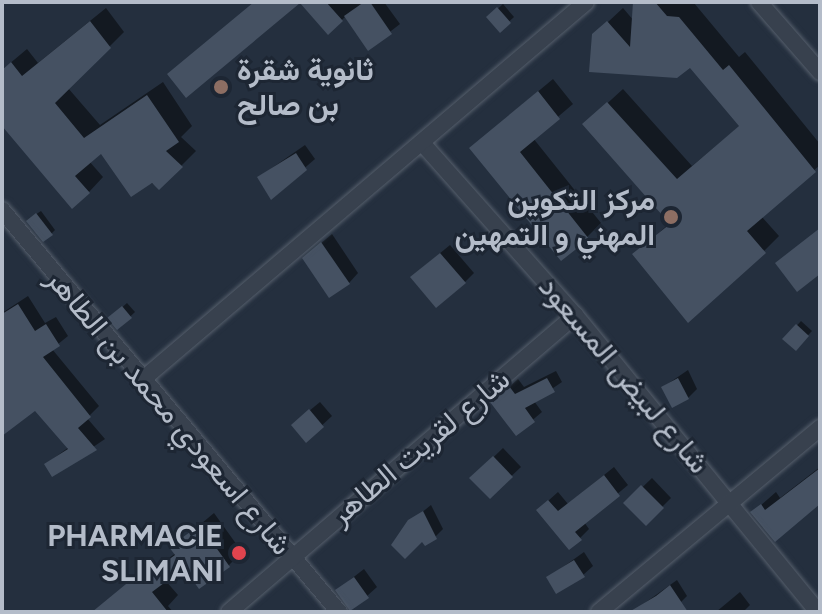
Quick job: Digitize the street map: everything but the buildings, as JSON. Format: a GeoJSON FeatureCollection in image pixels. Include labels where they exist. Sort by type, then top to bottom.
{"type":"FeatureCollection","features":[{"type":"Feature","properties":{"kind":"street"},"geometry":{"type":"LineString","coordinates":[[142,380],[423,144],[586,2]]}},
{"type":"Feature","properties":{"kind":"street"},"geometry":{"type":"LineString","coordinates":[[759,2],[820,72]]}},
{"type":"Feature","properties":{"kind":"street","name":"شارع لبيض المسعود"},"geometry":{"type":"LineString","coordinates":[[423,144],[575,315],[818,612]]}},
{"type":"Feature","properties":{"kind":"street","name":"شارع اسعودي محمد بن الطاهر"},"geometry":{"type":"LineString","coordinates":[[2,210],[339,612]]}},
{"type":"Feature","properties":{"kind":"street","name":"شارع لقريت الطاهر"},"geometry":{"type":"LineString","coordinates":[[229,612],[575,315]]}},
{"type":"Feature","properties":{"kind":"street"},"geometry":{"type":"LineString","coordinates":[[599,612],[820,428]]}},
{"type":"Feature","properties":{"kind":"place","name":"ثانوية شقرة بن صالح"},"geometry":{"type":"Point","coordinates":[221,87]}},
{"type":"Feature","properties":{"kind":"place","name":"مركز التكوين المهني و التمهين"},"geometry":{"type":"Point","coordinates":[671,217]}},
{"type":"Feature","properties":{"kind":"place","name":"PHARMACIE SLIMANI"},"geometry":{"type":"Point","coordinates":[239,553]}}]}
